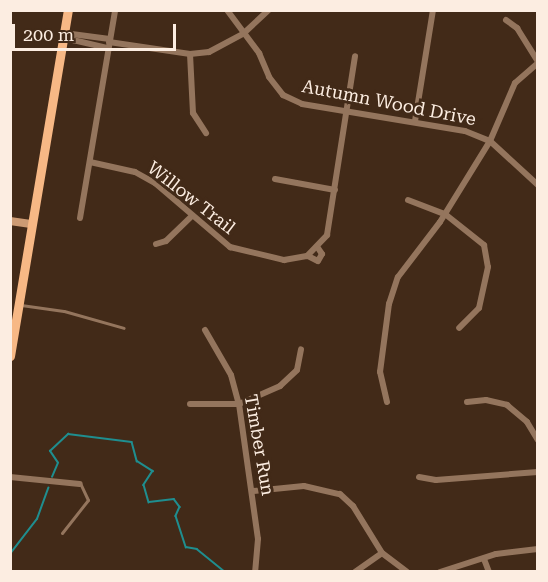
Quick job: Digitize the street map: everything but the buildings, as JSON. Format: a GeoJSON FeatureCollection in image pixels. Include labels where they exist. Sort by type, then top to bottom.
{"type":"FeatureCollection","features":[{"type":"Feature","properties":{"kind":"main road"},"geometry":{"type":"LineString","coordinates":[[10,356],[13,322],[67,34],[68,10]]}},
{"type":"Feature","properties":{"kind":"street"},"geometry":{"type":"LineString","coordinates":[[80,218],[115,10]]}},
{"type":"Feature","properties":{"kind":"street","name":"Autumn Wood Drive"},"geometry":{"type":"LineString","coordinates":[[227,10],[283,95],[302,104],[415,121],[490,141],[537,185]]}},
{"type":"Feature","properties":{"kind":"street"},"geometry":{"type":"LineString","coordinates":[[67,34],[73,40],[190,54],[225,46],[244,33],[269,10]]}},
{"type":"Feature","properties":{"kind":"street"},"geometry":{"type":"LineString","coordinates":[[415,121],[433,10]]}},
{"type":"Feature","properties":{"kind":"street"},"geometry":{"type":"LineString","coordinates":[[387,402],[380,372],[389,304],[398,277],[445,214],[490,141],[515,83],[537,62],[517,28],[506,20]]}},
{"type":"Feature","properties":{"kind":"street"},"geometry":{"type":"LineString","coordinates":[[190,54],[193,113],[206,133]]}},
{"type":"Feature","properties":{"kind":"street","name":"Willow Trail"},"geometry":{"type":"LineString","coordinates":[[90,162],[135,172],[155,183],[218,240],[243,252],[284,260],[308,256],[318,248],[327,235],[355,56]]}},
{"type":"Feature","properties":{"kind":"street"},"geometry":{"type":"LineString","coordinates":[[275,179],[335,190]]}},
{"type":"Feature","properties":{"kind":"street"},"geometry":{"type":"LineString","coordinates":[[408,200],[445,214],[479,237],[488,256],[479,308],[459,328]]}},
{"type":"Feature","properties":{"kind":"street"},"geometry":{"type":"LineString","coordinates":[[156,244],[166,241],[192,218]]}},
{"type":"Feature","properties":{"kind":"street"},"geometry":{"type":"LineString","coordinates":[[10,221],[31,224]]}},
{"type":"Feature","properties":{"kind":"street","name":"Timber Run"},"geometry":{"type":"LineString","coordinates":[[205,330],[231,375],[239,404],[258,539],[255,572]]}},
{"type":"Feature","properties":{"kind":"street"},"geometry":{"type":"LineString","coordinates":[[190,404],[239,404],[289,380],[300,364],[301,348]]}},
{"type":"Feature","properties":{"kind":"street"},"geometry":{"type":"LineString","coordinates":[[467,402],[486,400],[507,405],[527,422],[537,440]]}},
{"type":"Feature","properties":{"kind":"street"},"geometry":{"type":"LineString","coordinates":[[419,477],[436,480],[537,472]]}},
{"type":"Feature","properties":{"kind":"street"},"geometry":{"type":"LineString","coordinates":[[10,477],[80,484]]}},
{"type":"Feature","properties":{"kind":"street"},"geometry":{"type":"LineString","coordinates":[[253,491],[304,486],[340,494],[353,506],[382,553],[407,572]]}},
{"type":"Feature","properties":{"kind":"street"},"geometry":{"type":"LineString","coordinates":[[440,572],[484,558],[537,549]]}},
{"type":"Feature","properties":{"kind":"street"},"geometry":{"type":"LineString","coordinates":[[355,572],[382,553]]}},
{"type":"Feature","properties":{"kind":"street"},"geometry":{"type":"LineString","coordinates":[[484,558],[489,572]]}},
{"type":"Feature","properties":{"kind":"lane"},"geometry":{"type":"LineString","coordinates":[[18,305],[64,311],[124,328]]}},
{"type":"Feature","properties":{"kind":"lane"},"geometry":{"type":"LineString","coordinates":[[62,533],[88,500],[80,484]]}},
{"type":"Feature","properties":{"kind":"waterway"},"geometry":{"type":"LineString","coordinates":[[52,477],[58,463],[50,451],[68,434],[132,442],[137,461],[153,471],[144,485],[149,502],[174,499],[180,507],[176,516],[186,547],[197,549],[225,572]]}},
{"type":"Feature","properties":{"kind":"waterway"},"geometry":{"type":"LineString","coordinates":[[10,554],[37,519],[48,488]]}}]}
